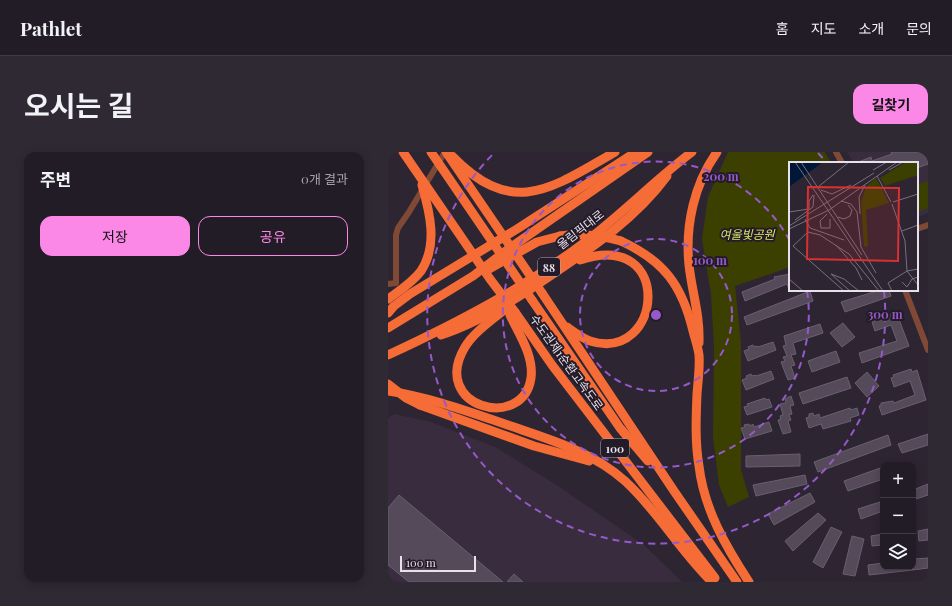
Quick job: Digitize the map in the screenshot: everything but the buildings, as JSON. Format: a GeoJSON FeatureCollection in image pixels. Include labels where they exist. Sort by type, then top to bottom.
{"type":"FeatureCollection","features":[{"type":"Feature","properties":{"kind":"highway"},"geometry":{"type":"LineString","coordinates":[[403,152],[421,180],[490,279],[513,314],[529,358],[531,377],[529,387],[522,397],[511,405],[496,409],[483,406],[466,396],[459,385],[457,370],[460,357],[466,346],[476,333],[518,298],[598,243],[626,220],[654,193],[677,163]]}},
{"type":"Feature","properties":{"kind":"highway","name":"수도권제1순환고속도로"},"geometry":{"type":"LineString","coordinates":[[431,152],[620,428],[674,491]]}},
{"type":"Feature","properties":{"kind":"highway"},"geometry":{"type":"LineString","coordinates":[[446,152],[473,176],[492,187],[511,192],[532,192],[550,187],[566,180],[615,152]]}},
{"type":"Feature","properties":{"kind":"highway","name":"수도권제1순환고속도로"},"geometry":{"type":"LineString","coordinates":[[446,152],[737,582]]}},
{"type":"Feature","properties":{"kind":"highway"},"geometry":{"type":"LineString","coordinates":[[388,313],[394,306],[410,294],[517,229],[636,152]]}},
{"type":"Feature","properties":{"kind":"highway","name":"올림픽대로"},"geometry":{"type":"LineString","coordinates":[[388,328],[473,276],[507,250],[648,152]]}},
{"type":"Feature","properties":{"kind":"highway","name":"올림픽대로"},"geometry":{"type":"LineString","coordinates":[[388,355],[462,320],[515,290],[585,242],[677,163],[692,152]]}},
{"type":"Feature","properties":{"kind":"highway"},"geometry":{"type":"LineString","coordinates":[[717,152],[701,180],[692,210],[688,241],[689,266],[700,325],[696,419],[699,467],[710,507],[723,541],[749,582]]}},
{"type":"Feature","properties":{"kind":"highway"},"geometry":{"type":"LineString","coordinates":[[388,299],[409,284],[421,271],[430,249],[432,233],[421,180]]}},
{"type":"Feature","properties":{"kind":"highway"},"geometry":{"type":"LineString","coordinates":[[473,276],[497,265],[537,242],[560,236],[578,234],[593,235],[621,241],[641,250],[668,273],[682,296],[689,312],[699,355]]}},
{"type":"Feature","properties":{"kind":"highway"},"geometry":{"type":"LineString","coordinates":[[561,322],[580,336],[591,341],[604,343],[618,341],[635,332],[641,324],[648,306],[649,297],[644,278],[639,270],[630,261],[619,256],[607,254],[593,255],[569,263]]}},
{"type":"Feature","properties":{"kind":"highway"},"geometry":{"type":"LineString","coordinates":[[411,344],[453,331],[518,298]]}},
{"type":"Feature","properties":{"kind":"highway","name":"수도권제1순환고속도로"},"geometry":{"type":"LineString","coordinates":[[513,314],[718,582]]}},
{"type":"Feature","properties":{"kind":"highway"},"geometry":{"type":"LineString","coordinates":[[388,384],[406,398],[420,405],[534,446],[604,464]]}},
{"type":"Feature","properties":{"kind":"highway"},"geometry":{"type":"LineString","coordinates":[[388,391],[414,395],[446,404],[570,447],[604,464],[625,481],[655,513],[712,582]]}},
{"type":"Feature","properties":{"kind":"street"},"geometry":{"type":"LineString","coordinates":[[388,284],[396,282],[396,235],[398,228],[410,212],[446,152]]}},
{"type":"Feature","properties":{"kind":"street"},"geometry":{"type":"LineString","coordinates":[[836,152],[841,162]]}},
{"type":"Feature","properties":{"kind":"street"},"geometry":{"type":"LineString","coordinates":[[918,229],[928,225]]}},
{"type":"Feature","properties":{"kind":"street"},"geometry":{"type":"LineString","coordinates":[[905,291],[928,350]]}},
{"type":"Feature","properties":{"kind":"shaded area"},"geometry":{"type":"Polygon","coordinates":[[[847,152],[928,152],[928,213],[918,217],[918,162],[853,162],[847,152]]]}},
{"type":"Feature","properties":{"kind":"shaded area"},"geometry":{"type":"Polygon","coordinates":[[[394,414],[431,422],[495,447],[558,486],[644,545],[682,582],[388,582],[388,418],[394,414]]]}},
{"type":"Feature","properties":{"kind":"green space","name":"여울빛공원"},"geometry":{"type":"Polygon","coordinates":[[[728,152],[825,152],[830,162],[789,162],[789,267],[735,286],[741,344],[741,470],[749,497],[728,507],[719,485],[713,437],[714,347],[711,294],[702,239],[708,197],[728,152]]]}},
{"type":"Feature","properties":{"kind":"green space"},"geometry":{"type":"Polygon","coordinates":[[[928,181],[928,208],[918,212],[918,185],[928,181]]]}}]}
